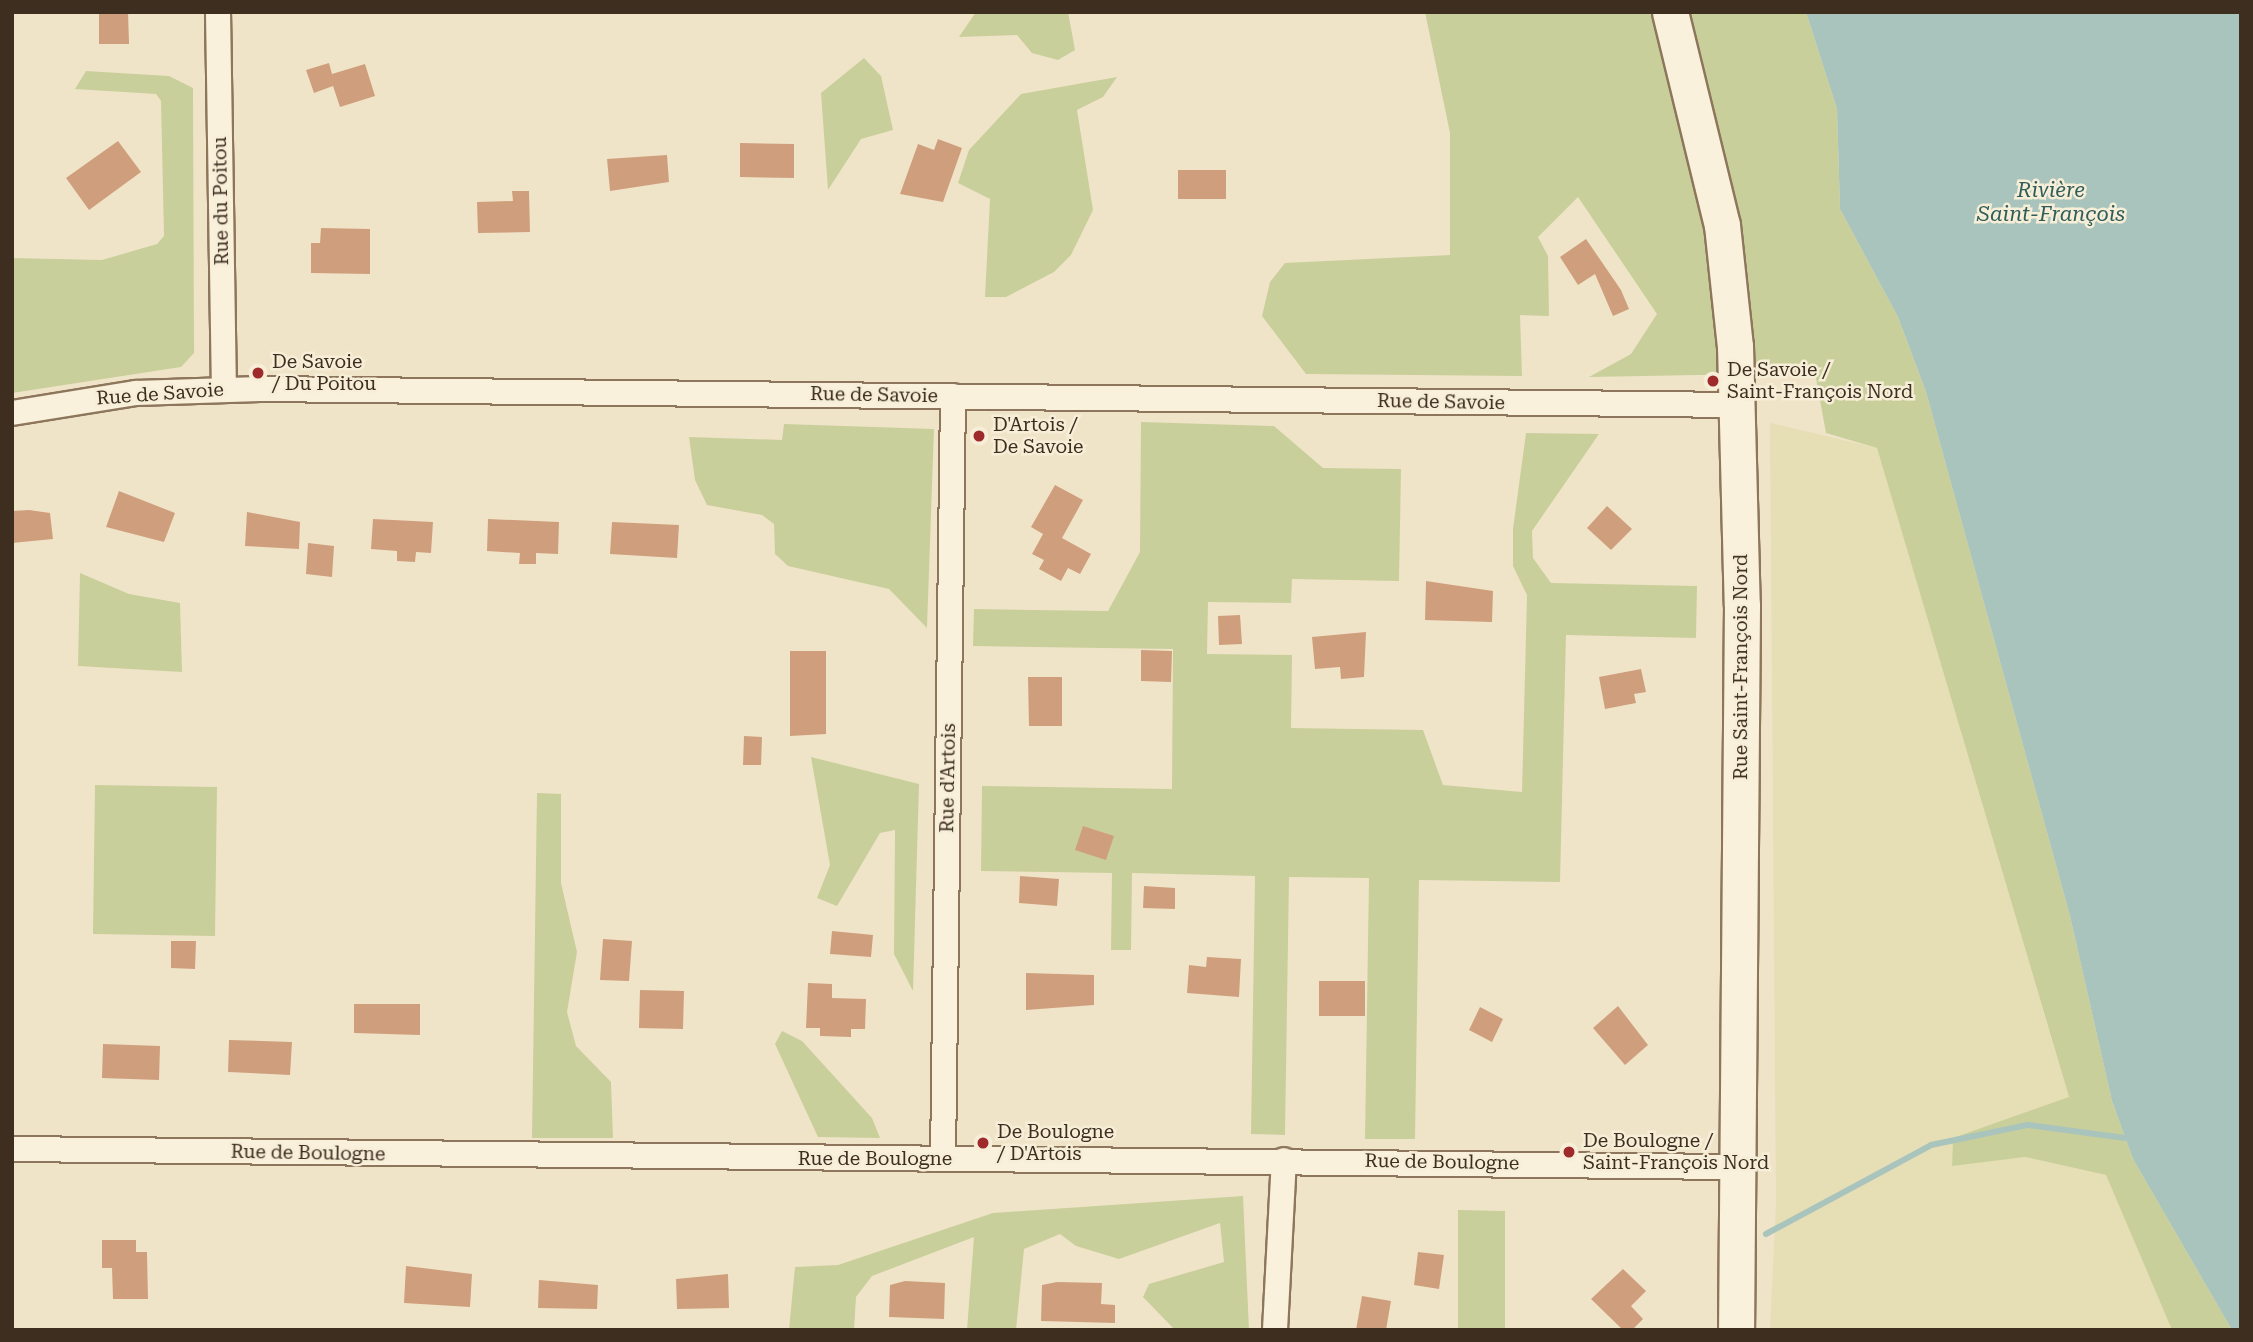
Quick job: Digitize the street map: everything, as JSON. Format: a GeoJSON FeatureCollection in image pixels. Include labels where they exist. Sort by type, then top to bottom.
{"type":"FeatureCollection","features":[{"type":"Feature","properties":{"kind":"street","name":"Rue du Poitou"},"geometry":{"type":"LineString","coordinates":[[218,12],[224,389]]}},
{"type":"Feature","properties":{"kind":"street","name":"Rue Saint-François Nord"},"geometry":{"type":"LineString","coordinates":[[1670,12],[1722,225],[1737,405],[1742,605],[1736,1330]]}},
{"type":"Feature","properties":{"kind":"street","name":"Rue de Savoie"},"geometry":{"type":"LineString","coordinates":[[12,413],[126,395],[224,389],[1737,405]]}},
{"type":"Feature","properties":{"kind":"street","name":"Rue d'Artois"},"geometry":{"type":"LineString","coordinates":[[943,1159],[953,396]]}},
{"type":"Feature","properties":{"kind":"street","name":"Rue de Boulogne"},"geometry":{"type":"LineString","coordinates":[[12,1149],[1284,1160],[1737,1167]]}},
{"type":"Feature","properties":{"kind":"street"},"geometry":{"type":"LineString","coordinates":[[1275,1330],[1284,1160]]}},
{"type":"Feature","properties":{"kind":"shaded area"},"geometry":{"type":"Polygon","coordinates":[[[1770,423],[1877,448],[2069,1098],[1953,1138],[1952,1165],[2025,1157],[2106,1175],[2172,1330],[1770,1330],[1776,1205],[1770,423]]]}},
{"type":"Feature","properties":{"kind":"green space"},"geometry":{"type":"Polygon","coordinates":[[[976,12],[1068,12],[1075,50],[1058,60],[1032,53],[1017,35],[959,37],[976,12]]]}},
{"type":"Feature","properties":{"kind":"green space"},"geometry":{"type":"Polygon","coordinates":[[[1425,12],[1806,12],[1837,109],[1840,209],[1898,317],[1926,392],[2070,916],[2112,1101],[2133,1159],[2232,1330],[2172,1330],[2106,1175],[2025,1157],[1952,1166],[1953,1138],[2069,1097],[1877,448],[1826,433],[1815,373],[1589,377],[1631,354],[1657,314],[1578,197],[1538,237],[1548,256],[1549,316],[1520,315],[1522,376],[1306,374],[1262,316],[1270,282],[1285,263],[1450,255],[1450,133],[1425,12]]]}},
{"type":"Feature","properties":{"kind":"green space"},"geometry":{"type":"Polygon","coordinates":[[[864,58],[881,76],[893,130],[861,139],[828,190],[821,93],[864,58]]]}},
{"type":"Feature","properties":{"kind":"green space"},"geometry":{"type":"Polygon","coordinates":[[[86,71],[169,76],[193,88],[194,353],[181,367],[12,393],[12,258],[102,260],[157,244],[164,236],[161,101],[156,94],[75,89],[86,71]]]}},
{"type":"Feature","properties":{"kind":"green space"},"geometry":{"type":"Polygon","coordinates":[[[1117,77],[1103,97],[1077,110],[1093,210],[1071,255],[1054,272],[1006,297],[985,297],[990,199],[958,183],[969,150],[1021,94],[1117,77]]]}},
{"type":"Feature","properties":{"kind":"green space"},"geometry":{"type":"Polygon","coordinates":[[[1141,422],[1274,426],[1323,468],[1401,469],[1399,581],[1292,579],[1291,603],[1208,602],[1207,654],[1292,655],[1291,728],[1423,730],[1443,785],[1522,792],[1527,595],[1513,566],[1513,529],[1526,433],[1599,434],[1532,531],[1533,558],[1551,583],[1697,586],[1696,638],[1566,635],[1560,882],[1419,880],[1415,1139],[1365,1139],[1369,878],[1289,877],[1285,1135],[1251,1134],[1255,876],[1132,873],[1131,950],[1111,950],[1112,873],[981,871],[982,786],[1172,789],[1173,649],[973,646],[974,609],[1108,611],[1140,552],[1141,422]]]}},
{"type":"Feature","properties":{"kind":"green space"},"geometry":{"type":"Polygon","coordinates":[[[784,424],[934,429],[927,628],[889,589],[788,566],[775,554],[774,524],[762,515],[707,505],[695,480],[689,437],[782,440],[784,424]]]}},
{"type":"Feature","properties":{"kind":"green space"},"geometry":{"type":"Polygon","coordinates":[[[80,573],[129,594],[180,603],[182,672],[78,666],[80,573]]]}},
{"type":"Feature","properties":{"kind":"green space"},"geometry":{"type":"Polygon","coordinates":[[[811,757],[919,784],[913,991],[894,954],[895,830],[880,833],[837,906],[817,898],[830,865],[811,757]]]}},
{"type":"Feature","properties":{"kind":"green space"},"geometry":{"type":"Polygon","coordinates":[[[95,785],[217,787],[215,936],[93,934],[95,785]]]}},
{"type":"Feature","properties":{"kind":"green space"},"geometry":{"type":"Polygon","coordinates":[[[537,793],[561,794],[561,883],[577,952],[567,1012],[576,1046],[611,1082],[613,1138],[532,1138],[537,793]]]}},
{"type":"Feature","properties":{"kind":"green space"},"geometry":{"type":"Polygon","coordinates":[[[782,1031],[802,1041],[872,1118],[880,1138],[818,1137],[775,1044],[782,1031]]]}},
{"type":"Feature","properties":{"kind":"green space"},"geometry":{"type":"Polygon","coordinates":[[[1243,1196],[1249,1330],[1175,1330],[1143,1297],[1149,1284],[1224,1262],[1220,1223],[1119,1259],[1076,1246],[1060,1234],[1024,1249],[1016,1330],[967,1330],[974,1237],[872,1276],[856,1297],[854,1330],[789,1330],[795,1267],[838,1265],[993,1213],[1243,1196]]]}},
{"type":"Feature","properties":{"kind":"green space"},"geometry":{"type":"Polygon","coordinates":[[[1458,1210],[1505,1211],[1505,1330],[1458,1330],[1458,1210]]]}},
{"type":"Feature","properties":{"kind":"water","name":"Rivière Saint-François"},"geometry":{"type":"Polygon","coordinates":[[[1806,12],[2241,12],[2241,1330],[2232,1330],[2133,1159],[2112,1101],[2070,916],[1926,392],[1898,317],[1840,209],[1837,109],[1806,12]]]}},
{"type":"Feature","properties":{"kind":"building"},"geometry":{"type":"Polygon","coordinates":[[[99,12],[128,12],[129,44],[99,44],[99,12]]]}},
{"type":"Feature","properties":{"kind":"building"},"geometry":{"type":"Polygon","coordinates":[[[329,63],[332,74],[365,64],[375,96],[340,107],[333,86],[314,93],[306,70],[329,63]]]}},
{"type":"Feature","properties":{"kind":"building"},"geometry":{"type":"Polygon","coordinates":[[[938,139],[962,148],[943,202],[900,194],[918,144],[934,150],[938,139]]]}},
{"type":"Feature","properties":{"kind":"building"},"geometry":{"type":"Polygon","coordinates":[[[118,141],[141,172],[89,210],[66,178],[118,141]]]}},
{"type":"Feature","properties":{"kind":"building"},"geometry":{"type":"Polygon","coordinates":[[[740,143],[794,144],[794,178],[740,177],[740,143]]]}},
{"type":"Feature","properties":{"kind":"building"},"geometry":{"type":"Polygon","coordinates":[[[667,155],[669,182],[610,191],[607,159],[667,155]]]}},
{"type":"Feature","properties":{"kind":"building"},"geometry":{"type":"Polygon","coordinates":[[[1178,170],[1226,170],[1226,199],[1178,199],[1178,170]]]}},
{"type":"Feature","properties":{"kind":"building"},"geometry":{"type":"Polygon","coordinates":[[[512,191],[529,191],[530,232],[478,233],[477,202],[513,201],[512,191]]]}},
{"type":"Feature","properties":{"kind":"building"},"geometry":{"type":"Polygon","coordinates":[[[321,228],[370,229],[370,274],[311,273],[311,243],[320,243],[321,228]]]}},
{"type":"Feature","properties":{"kind":"building"},"geometry":{"type":"Polygon","coordinates":[[[1586,239],[1621,290],[1629,309],[1613,316],[1595,274],[1578,285],[1560,257],[1586,239]]]}},
{"type":"Feature","properties":{"kind":"building"},"geometry":{"type":"Polygon","coordinates":[[[1055,485],[1083,500],[1062,538],[1091,554],[1080,574],[1068,568],[1061,581],[1039,569],[1044,560],[1032,554],[1043,534],[1031,527],[1055,485]]]}},
{"type":"Feature","properties":{"kind":"building"},"geometry":{"type":"Polygon","coordinates":[[[119,491],[175,513],[164,542],[106,527],[119,491]]]}},
{"type":"Feature","properties":{"kind":"building"},"geometry":{"type":"Polygon","coordinates":[[[1607,506],[1632,529],[1611,550],[1587,528],[1607,506]]]}},
{"type":"Feature","properties":{"kind":"building"},"geometry":{"type":"Polygon","coordinates":[[[12,511],[50,513],[53,539],[12,543],[12,511]]]}},
{"type":"Feature","properties":{"kind":"building"},"geometry":{"type":"Polygon","coordinates":[[[247,512],[300,522],[299,549],[245,546],[247,512]]]}},
{"type":"Feature","properties":{"kind":"building"},"geometry":{"type":"Polygon","coordinates":[[[373,519],[433,522],[431,553],[416,552],[415,562],[397,561],[397,551],[371,549],[373,519]]]}},
{"type":"Feature","properties":{"kind":"building"},"geometry":{"type":"Polygon","coordinates":[[[488,519],[559,522],[558,554],[536,553],[536,564],[519,564],[520,553],[487,551],[488,519]]]}},
{"type":"Feature","properties":{"kind":"building"},"geometry":{"type":"Polygon","coordinates":[[[612,522],[679,525],[677,558],[610,554],[612,522]]]}},
{"type":"Feature","properties":{"kind":"building"},"geometry":{"type":"Polygon","coordinates":[[[308,543],[334,546],[332,577],[306,574],[308,543]]]}},
{"type":"Feature","properties":{"kind":"building"},"geometry":{"type":"Polygon","coordinates":[[[1426,581],[1493,591],[1492,622],[1425,620],[1426,581]]]}},
{"type":"Feature","properties":{"kind":"building"},"geometry":{"type":"Polygon","coordinates":[[[1240,615],[1242,644],[1219,645],[1218,616],[1240,615]]]}},
{"type":"Feature","properties":{"kind":"building"},"geometry":{"type":"Polygon","coordinates":[[[1366,632],[1364,677],[1341,679],[1340,667],[1315,669],[1312,637],[1366,632]]]}},
{"type":"Feature","properties":{"kind":"building"},"geometry":{"type":"Polygon","coordinates":[[[1141,650],[1172,651],[1171,682],[1141,681],[1141,650]]]}},
{"type":"Feature","properties":{"kind":"building"},"geometry":{"type":"Polygon","coordinates":[[[790,651],[826,651],[826,734],[790,736],[790,651]]]}},
{"type":"Feature","properties":{"kind":"building"},"geometry":{"type":"Polygon","coordinates":[[[1641,669],[1646,692],[1634,694],[1636,703],[1605,709],[1599,677],[1641,669]]]}},
{"type":"Feature","properties":{"kind":"building"},"geometry":{"type":"Polygon","coordinates":[[[1028,677],[1062,677],[1062,726],[1029,726],[1028,677]]]}},
{"type":"Feature","properties":{"kind":"building"},"geometry":{"type":"Polygon","coordinates":[[[744,736],[762,737],[761,765],[743,765],[744,736]]]}},
{"type":"Feature","properties":{"kind":"building"},"geometry":{"type":"Polygon","coordinates":[[[1083,826],[1114,836],[1106,860],[1075,850],[1083,826]]]}},
{"type":"Feature","properties":{"kind":"building"},"geometry":{"type":"Polygon","coordinates":[[[1020,876],[1059,879],[1057,906],[1019,903],[1020,876]]]}},
{"type":"Feature","properties":{"kind":"building"},"geometry":{"type":"Polygon","coordinates":[[[1144,886],[1175,888],[1175,909],[1143,908],[1144,886]]]}},
{"type":"Feature","properties":{"kind":"building"},"geometry":{"type":"Polygon","coordinates":[[[832,931],[873,935],[871,957],[830,954],[832,931]]]}},
{"type":"Feature","properties":{"kind":"building"},"geometry":{"type":"Polygon","coordinates":[[[603,939],[632,941],[629,981],[600,980],[603,939]]]}},
{"type":"Feature","properties":{"kind":"building"},"geometry":{"type":"Polygon","coordinates":[[[171,941],[196,941],[195,969],[171,968],[171,941]]]}},
{"type":"Feature","properties":{"kind":"building"},"geometry":{"type":"Polygon","coordinates":[[[1207,957],[1241,959],[1239,997],[1187,993],[1189,965],[1206,967],[1207,957]]]}},
{"type":"Feature","properties":{"kind":"building"},"geometry":{"type":"Polygon","coordinates":[[[1026,973],[1094,975],[1094,1005],[1026,1010],[1026,973]]]}},
{"type":"Feature","properties":{"kind":"building"},"geometry":{"type":"Polygon","coordinates":[[[1319,981],[1365,981],[1365,1016],[1319,1016],[1319,981]]]}},
{"type":"Feature","properties":{"kind":"building"},"geometry":{"type":"Polygon","coordinates":[[[808,983],[832,984],[832,998],[866,999],[865,1029],[851,1029],[851,1037],[820,1036],[820,1028],[806,1028],[808,983]]]}},
{"type":"Feature","properties":{"kind":"building"},"geometry":{"type":"Polygon","coordinates":[[[640,990],[684,991],[683,1029],[639,1028],[640,990]]]}},
{"type":"Feature","properties":{"kind":"building"},"geometry":{"type":"Polygon","coordinates":[[[354,1004],[420,1004],[420,1035],[354,1033],[354,1004]]]}},
{"type":"Feature","properties":{"kind":"building"},"geometry":{"type":"Polygon","coordinates":[[[1618,1006],[1648,1045],[1625,1065],[1593,1028],[1618,1006]]]}},
{"type":"Feature","properties":{"kind":"building"},"geometry":{"type":"Polygon","coordinates":[[[1480,1007],[1503,1019],[1492,1042],[1469,1030],[1480,1007]]]}},
{"type":"Feature","properties":{"kind":"building"},"geometry":{"type":"Polygon","coordinates":[[[229,1040],[292,1042],[290,1075],[228,1072],[229,1040]]]}},
{"type":"Feature","properties":{"kind":"building"},"geometry":{"type":"Polygon","coordinates":[[[103,1044],[160,1046],[159,1080],[102,1078],[103,1044]]]}},
{"type":"Feature","properties":{"kind":"building"},"geometry":{"type":"Polygon","coordinates":[[[102,1240],[136,1240],[136,1252],[147,1252],[148,1299],[113,1299],[112,1268],[102,1268],[102,1240]]]}},
{"type":"Feature","properties":{"kind":"building"},"geometry":{"type":"Polygon","coordinates":[[[1418,1252],[1444,1255],[1439,1289],[1414,1285],[1418,1252]]]}},
{"type":"Feature","properties":{"kind":"building"},"geometry":{"type":"Polygon","coordinates":[[[406,1266],[472,1274],[470,1307],[404,1303],[406,1266]]]}},
{"type":"Feature","properties":{"kind":"building"},"geometry":{"type":"Polygon","coordinates":[[[1623,1269],[1646,1291],[1631,1306],[1643,1319],[1632,1330],[1623,1330],[1591,1299],[1623,1269]]]}},
{"type":"Feature","properties":{"kind":"building"},"geometry":{"type":"Polygon","coordinates":[[[728,1274],[729,1308],[677,1309],[676,1279],[728,1274]]]}},
{"type":"Feature","properties":{"kind":"building"},"geometry":{"type":"Polygon","coordinates":[[[539,1280],[598,1285],[597,1309],[538,1308],[539,1280]]]}},
{"type":"Feature","properties":{"kind":"building"},"geometry":{"type":"Polygon","coordinates":[[[905,1281],[945,1283],[944,1319],[889,1317],[890,1285],[905,1281]]]}},
{"type":"Feature","properties":{"kind":"building"},"geometry":{"type":"Polygon","coordinates":[[[1057,1282],[1102,1283],[1101,1304],[1115,1305],[1115,1323],[1041,1321],[1042,1285],[1057,1282]]]}},
{"type":"Feature","properties":{"kind":"building"},"geometry":{"type":"Polygon","coordinates":[[[1362,1296],[1391,1301],[1386,1330],[1356,1330],[1362,1296]]]}},
{"type":"Feature","properties":{"kind":"waterway"},"geometry":{"type":"LineString","coordinates":[[1766,1234],[1931,1145],[2028,1125],[2125,1138]]}},
{"type":"Feature","properties":{"kind":"place","name":"De Savoie / Du Poitou"},"geometry":{"type":"Point","coordinates":[258,373]}},
{"type":"Feature","properties":{"kind":"place","name":"De Savoie / Saint-François Nord"},"geometry":{"type":"Point","coordinates":[1713,381]}},
{"type":"Feature","properties":{"kind":"place","name":"D'Artois / De Savoie"},"geometry":{"type":"Point","coordinates":[979,436]}},
{"type":"Feature","properties":{"kind":"place","name":"De Boulogne / D'Artois"},"geometry":{"type":"Point","coordinates":[983,1143]}},
{"type":"Feature","properties":{"kind":"place","name":"De Boulogne / Saint-François Nord"},"geometry":{"type":"Point","coordinates":[1569,1152]}}]}
